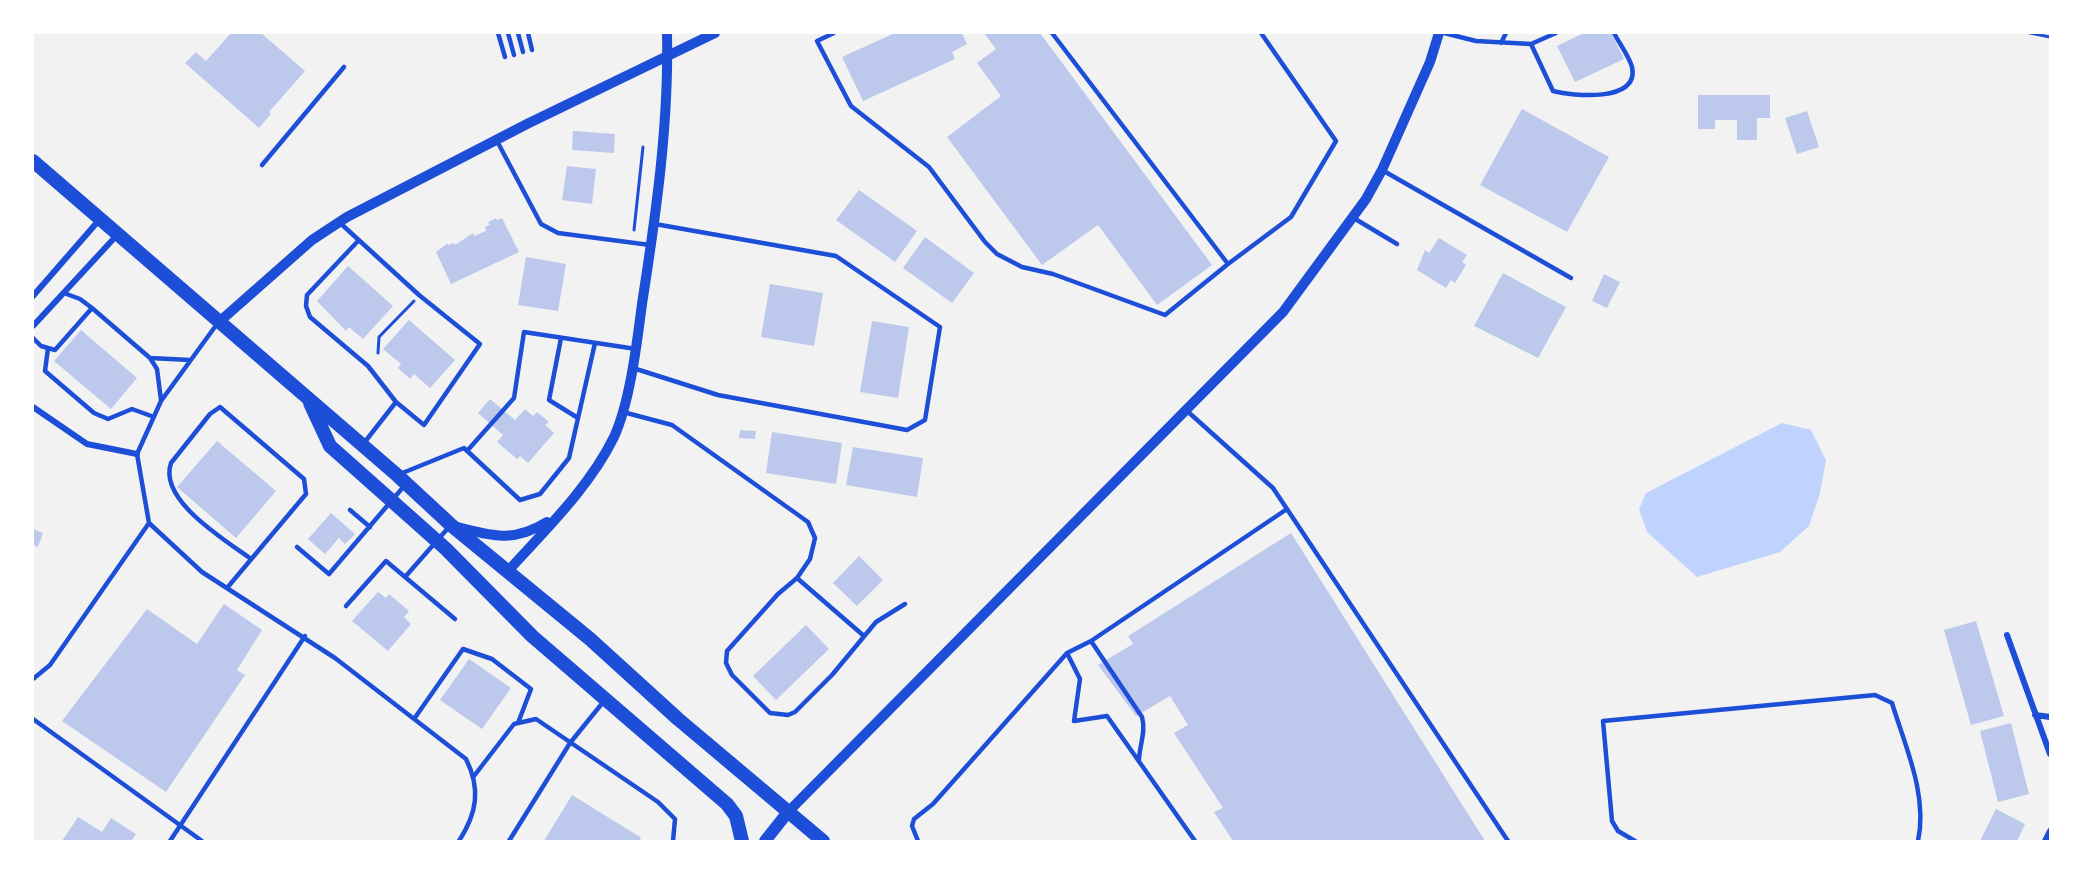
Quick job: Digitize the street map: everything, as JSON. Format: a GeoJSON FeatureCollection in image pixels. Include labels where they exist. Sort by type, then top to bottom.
{"type":"FeatureCollection","features":[{"type":"Feature","properties":{"kind":"main road"},"geometry":{"type":"LineString","coordinates":[[33,161],[402,479],[451,525],[590,639],[823,841]]}},
{"type":"Feature","properties":{"kind":"main road"},"geometry":{"type":"LineString","coordinates":[[308,399],[330,446],[437,540],[532,636],[733,810],[742,841]]}},
{"type":"Feature","properties":{"kind":"main road"},"geometry":{"type":"LineString","coordinates":[[765,841],[788,812]]}},
{"type":"Feature","properties":{"kind":"street"},"geometry":{"type":"LineString","coordinates":[[507,572],[594,471],[615,435],[633,368],[655,224],[667,101],[667,33]]}},
{"type":"Feature","properties":{"kind":"street"},"geometry":{"type":"LineString","coordinates":[[219,322],[312,240],[339,222],[715,33]]}},
{"type":"Feature","properties":{"kind":"street"},"geometry":{"type":"LineString","coordinates":[[788,812],[1282,312],[1352,217],[1382,170],[1430,62],[1439,33]]}},
{"type":"Feature","properties":{"kind":"street"},"geometry":{"type":"LineString","coordinates":[[33,296],[100,218]]}},
{"type":"Feature","properties":{"kind":"street"},"geometry":{"type":"LineString","coordinates":[[33,326],[118,234]]}},
{"type":"Feature","properties":{"kind":"street"},"geometry":{"type":"LineString","coordinates":[[33,407],[87,444],[137,454]]}},
{"type":"Feature","properties":{"kind":"street"},"geometry":{"type":"LineString","coordinates":[[451,525],[500,537],[515,537],[534,530],[557,515]]}},
{"type":"Feature","properties":{"kind":"street"},"geometry":{"type":"LineString","coordinates":[[2007,635],[2050,754]]}},
{"type":"Feature","properties":{"kind":"street"},"geometry":{"type":"LineString","coordinates":[[2035,715],[2050,717]]}},
{"type":"Feature","properties":{"kind":"street"},"geometry":{"type":"LineString","coordinates":[[2044,841],[2050,831]]}},
{"type":"Feature","properties":{"kind":"lane"},"geometry":{"type":"LineString","coordinates":[[498,33],[505,57]]}},
{"type":"Feature","properties":{"kind":"lane"},"geometry":{"type":"LineString","coordinates":[[508,33],[514,55]]}},
{"type":"Feature","properties":{"kind":"lane"},"geometry":{"type":"LineString","coordinates":[[518,33],[523,52]]}},
{"type":"Feature","properties":{"kind":"lane"},"geometry":{"type":"LineString","coordinates":[[528,33],[532,50]]}},
{"type":"Feature","properties":{"kind":"lane"},"geometry":{"type":"LineString","coordinates":[[834,33],[817,41],[851,106],[929,167],[985,242],[997,254],[1022,267],[1053,274],[1165,315],[1291,217],[1336,141],[1261,33]]}},
{"type":"Feature","properties":{"kind":"lane"},"geometry":{"type":"LineString","coordinates":[[1052,33],[1228,264]]}},
{"type":"Feature","properties":{"kind":"lane"},"geometry":{"type":"LineString","coordinates":[[1444,33],[1501,43],[1531,44],[1556,33]]}},
{"type":"Feature","properties":{"kind":"lane"},"geometry":{"type":"LineString","coordinates":[[1501,43],[1506,33]]}},
{"type":"Feature","properties":{"kind":"lane"},"geometry":{"type":"LineString","coordinates":[[1531,44],[1553,91],[1580,96],[1600,96],[1616,91],[1625,85],[1632,75],[1632,66],[1614,33]]}},
{"type":"Feature","properties":{"kind":"lane"},"geometry":{"type":"LineString","coordinates":[[262,165],[344,68]]}},
{"type":"Feature","properties":{"kind":"lane"},"geometry":{"type":"LineString","coordinates":[[497,141],[540,224],[558,233],[651,245]]}},
{"type":"Feature","properties":{"kind":"lane"},"geometry":{"type":"LineString","coordinates":[[1382,170],[1571,278]]}},
{"type":"Feature","properties":{"kind":"lane"},"geometry":{"type":"LineString","coordinates":[[1352,217],[1397,244]]}},
{"type":"Feature","properties":{"kind":"lane"},"geometry":{"type":"LineString","coordinates":[[339,222],[419,295],[480,344],[424,425],[396,402],[368,366],[310,317],[306,306],[307,295],[358,241]]}},
{"type":"Feature","properties":{"kind":"lane"},"geometry":{"type":"LineString","coordinates":[[633,368],[718,395],[908,430],[925,420],[940,327],[836,256],[655,224]]}},
{"type":"Feature","properties":{"kind":"lane"},"geometry":{"type":"LineString","coordinates":[[64,293],[80,299],[92,308],[150,358],[156,369],[161,402]]}},
{"type":"Feature","properties":{"kind":"lane"},"geometry":{"type":"LineString","coordinates":[[33,338],[41,346],[55,350],[92,308]]}},
{"type":"Feature","properties":{"kind":"lane"},"geometry":{"type":"LineString","coordinates":[[219,322],[161,402],[137,454],[149,523],[202,572],[305,636],[466,759],[474,776],[477,798],[469,826],[459,841]]}},
{"type":"Feature","properties":{"kind":"lane"},"geometry":{"type":"LineString","coordinates":[[467,451],[514,398],[524,332],[636,349]]}},
{"type":"Feature","properties":{"kind":"lane"},"geometry":{"type":"LineString","coordinates":[[561,338],[549,400],[578,418]]}},
{"type":"Feature","properties":{"kind":"lane"},"geometry":{"type":"LineString","coordinates":[[297,547],[329,574],[392,501],[402,479],[464,448],[520,500],[540,494],[569,458],[595,343]]}},
{"type":"Feature","properties":{"kind":"lane"},"geometry":{"type":"LineString","coordinates":[[48,348],[45,371],[94,413],[108,419],[132,409],[154,417]]}},
{"type":"Feature","properties":{"kind":"lane"},"geometry":{"type":"LineString","coordinates":[[150,358],[190,360]]}},
{"type":"Feature","properties":{"kind":"lane"},"geometry":{"type":"LineString","coordinates":[[362,445],[396,402]]}},
{"type":"Feature","properties":{"kind":"lane"},"geometry":{"type":"LineString","coordinates":[[227,588],[306,494],[304,479],[219,407],[210,414],[171,464],[168,472],[170,482],[175,496],[186,507],[251,559]]}},
{"type":"Feature","properties":{"kind":"lane"},"geometry":{"type":"LineString","coordinates":[[1185,409],[1273,488],[1508,841]]}},
{"type":"Feature","properties":{"kind":"lane"},"geometry":{"type":"LineString","coordinates":[[621,411],[672,425],[808,522],[815,538],[810,559],[797,578],[778,594],[727,651],[726,663],[732,675],[770,713],[788,715],[795,712],[832,675],[876,622],[904,604]]}},
{"type":"Feature","properties":{"kind":"lane"},"geometry":{"type":"LineString","coordinates":[[918,841],[912,826],[914,819],[933,804],[1067,653],[1091,641],[1287,509]]}},
{"type":"Feature","properties":{"kind":"lane"},"geometry":{"type":"LineString","coordinates":[[350,510],[370,527]]}},
{"type":"Feature","properties":{"kind":"lane"},"geometry":{"type":"LineString","coordinates":[[33,679],[50,665],[149,523]]}},
{"type":"Feature","properties":{"kind":"lane"},"geometry":{"type":"LineString","coordinates":[[405,577],[451,525]]}},
{"type":"Feature","properties":{"kind":"lane"},"geometry":{"type":"LineString","coordinates":[[346,606],[386,561],[455,619]]}},
{"type":"Feature","properties":{"kind":"lane"},"geometry":{"type":"LineString","coordinates":[[797,578],[864,636]]}},
{"type":"Feature","properties":{"kind":"lane"},"geometry":{"type":"LineString","coordinates":[[170,841],[305,636]]}},
{"type":"Feature","properties":{"kind":"lane"},"geometry":{"type":"LineString","coordinates":[[1091,641],[1142,717],[1145,728],[1140,744],[1139,759]]}},
{"type":"Feature","properties":{"kind":"lane"},"geometry":{"type":"LineString","coordinates":[[414,719],[463,649],[492,659],[531,689],[518,723]]}},
{"type":"Feature","properties":{"kind":"lane"},"geometry":{"type":"LineString","coordinates":[[1067,653],[1080,679],[1074,721],[1107,716],[1195,841]]}},
{"type":"Feature","properties":{"kind":"lane"},"geometry":{"type":"LineString","coordinates":[[1635,841],[1618,831],[1612,821],[1603,722],[1875,695],[1892,703],[1895,711],[1919,795],[1921,828],[1918,841]]}},
{"type":"Feature","properties":{"kind":"lane"},"geometry":{"type":"LineString","coordinates":[[508,841],[570,743],[605,699]]}},
{"type":"Feature","properties":{"kind":"lane"},"geometry":{"type":"LineString","coordinates":[[33,718],[202,841]]}},
{"type":"Feature","properties":{"kind":"lane"},"geometry":{"type":"LineString","coordinates":[[474,776],[514,724],[536,719],[658,802],[675,819],[674,841]]}},
{"type":"Feature","properties":{"kind":"path"},"geometry":{"type":"LineString","coordinates":[[2030,33],[2050,37]]}},
{"type":"Feature","properties":{"kind":"path"},"geometry":{"type":"LineString","coordinates":[[634,230],[643,147]]}},
{"type":"Feature","properties":{"kind":"path"},"geometry":{"type":"LineString","coordinates":[[378,353],[379,337],[419,295]]}},
{"type":"Feature","properties":{"kind":"water"},"geometry":{"type":"Polygon","coordinates":[[[1782,423],[1811,430],[1826,460],[1820,493],[1809,526],[1780,552],[1697,577],[1647,532],[1639,509],[1646,493],[1782,423]]]}},
{"type":"Feature","properties":{"kind":"building"},"geometry":{"type":"Polygon","coordinates":[[[231,33],[261,33],[305,71],[269,112],[271,114],[259,128],[185,63],[196,52],[206,61],[231,33]]]}},
{"type":"Feature","properties":{"kind":"building"},"geometry":{"type":"Polygon","coordinates":[[[895,33],[962,33],[967,44],[952,52],[955,59],[863,101],[842,57],[895,33]]]}},
{"type":"Feature","properties":{"kind":"building"},"geometry":{"type":"Polygon","coordinates":[[[984,33],[1040,33],[1212,265],[1157,305],[1098,225],[1042,265],[947,137],[1001,96],[977,63],[996,49],[984,33]]]}},
{"type":"Feature","properties":{"kind":"building"},"geometry":{"type":"Polygon","coordinates":[[[1584,33],[1611,33],[1624,59],[1575,82],[1557,46],[1584,33]]]}},
{"type":"Feature","properties":{"kind":"building"},"geometry":{"type":"Polygon","coordinates":[[[1698,95],[1770,95],[1770,118],[1757,118],[1757,140],[1737,140],[1737,120],[1715,120],[1715,129],[1698,129],[1698,95]]]}},
{"type":"Feature","properties":{"kind":"building"},"geometry":{"type":"Polygon","coordinates":[[[1522,109],[1609,157],[1567,232],[1480,185],[1522,109]]]}},
{"type":"Feature","properties":{"kind":"building"},"geometry":{"type":"Polygon","coordinates":[[[1807,111],[1819,147],[1797,154],[1785,118],[1807,111]]]}},
{"type":"Feature","properties":{"kind":"building"},"geometry":{"type":"Polygon","coordinates":[[[573,131],[615,134],[614,153],[572,150],[573,131]]]}},
{"type":"Feature","properties":{"kind":"building"},"geometry":{"type":"Polygon","coordinates":[[[567,166],[596,169],[592,204],[562,200],[567,166]]]}},
{"type":"Feature","properties":{"kind":"building"},"geometry":{"type":"Polygon","coordinates":[[[859,190],[917,231],[895,262],[836,220],[859,190]]]}},
{"type":"Feature","properties":{"kind":"building"},"geometry":{"type":"Polygon","coordinates":[[[496,218],[497,220],[502,218],[519,252],[451,284],[436,252],[448,243],[448,245],[454,243],[455,245],[473,233],[474,236],[486,231],[485,227],[490,225],[488,222],[496,218]]]}},
{"type":"Feature","properties":{"kind":"building"},"geometry":{"type":"Polygon","coordinates":[[[925,237],[974,273],[952,303],[903,268],[925,237]]]}},
{"type":"Feature","properties":{"kind":"building"},"geometry":{"type":"Polygon","coordinates":[[[1439,238],[1467,255],[1462,262],[1466,265],[1455,283],[1451,280],[1446,288],[1417,270],[1425,250],[1429,253],[1439,238]]]}},
{"type":"Feature","properties":{"kind":"building"},"geometry":{"type":"Polygon","coordinates":[[[526,257],[566,264],[558,311],[518,305],[526,257]]]}},
{"type":"Feature","properties":{"kind":"building"},"geometry":{"type":"Polygon","coordinates":[[[348,266],[393,306],[363,339],[349,327],[346,331],[317,301],[348,266]]]}},
{"type":"Feature","properties":{"kind":"building"},"geometry":{"type":"Polygon","coordinates":[[[1503,273],[1566,307],[1538,358],[1474,326],[1503,273]]]}},
{"type":"Feature","properties":{"kind":"building"},"geometry":{"type":"Polygon","coordinates":[[[1604,274],[1620,282],[1607,308],[1592,301],[1604,274]]]}},
{"type":"Feature","properties":{"kind":"building"},"geometry":{"type":"Polygon","coordinates":[[[770,284],[823,293],[814,346],[761,337],[770,284]]]}},
{"type":"Feature","properties":{"kind":"building"},"geometry":{"type":"Polygon","coordinates":[[[409,320],[455,360],[430,388],[414,374],[410,379],[398,368],[401,364],[383,349],[409,320]]]}},
{"type":"Feature","properties":{"kind":"building"},"geometry":{"type":"Polygon","coordinates":[[[872,321],[909,327],[898,398],[860,392],[872,321]]]}},
{"type":"Feature","properties":{"kind":"building"},"geometry":{"type":"Polygon","coordinates":[[[81,330],[137,378],[111,409],[54,361],[81,330]]]}},
{"type":"Feature","properties":{"kind":"building"},"geometry":{"type":"Polygon","coordinates":[[[490,399],[515,420],[525,409],[533,416],[537,412],[549,422],[545,425],[554,433],[528,463],[520,456],[517,459],[497,442],[503,435],[478,413],[490,399]]]}},
{"type":"Feature","properties":{"kind":"building"},"geometry":{"type":"Polygon","coordinates":[[[740,430],[756,431],[755,439],[739,438],[740,430]]]}},
{"type":"Feature","properties":{"kind":"building"},"geometry":{"type":"Polygon","coordinates":[[[772,432],[842,443],[836,484],[766,473],[772,432]]]}},
{"type":"Feature","properties":{"kind":"building"},"geometry":{"type":"Polygon","coordinates":[[[217,441],[276,491],[236,538],[177,487],[217,441]]]}},
{"type":"Feature","properties":{"kind":"building"},"geometry":{"type":"Polygon","coordinates":[[[853,447],[923,458],[917,497],[846,485],[853,447]]]}},
{"type":"Feature","properties":{"kind":"building"},"geometry":{"type":"Polygon","coordinates":[[[331,513],[355,534],[345,544],[339,538],[325,554],[308,539],[331,513]]]}},
{"type":"Feature","properties":{"kind":"building"},"geometry":{"type":"Polygon","coordinates":[[[33,529],[43,533],[38,547],[33,545],[33,529]]]}},
{"type":"Feature","properties":{"kind":"building"},"geometry":{"type":"Polygon","coordinates":[[[1291,533],[1485,841],[1233,841],[1214,812],[1223,808],[1174,733],[1188,725],[1170,696],[1136,716],[1098,665],[1133,644],[1128,636],[1291,533]]]}},
{"type":"Feature","properties":{"kind":"building"},"geometry":{"type":"Polygon","coordinates":[[[859,556],[883,580],[857,606],[833,583],[859,556]]]}},
{"type":"Feature","properties":{"kind":"building"},"geometry":{"type":"Polygon","coordinates":[[[378,592],[386,598],[389,594],[409,611],[404,617],[411,624],[388,651],[352,621],[378,592]]]}},
{"type":"Feature","properties":{"kind":"building"},"geometry":{"type":"Polygon","coordinates":[[[224,604],[262,630],[237,670],[245,675],[166,792],[62,721],[147,609],[197,644],[224,604]]]}},
{"type":"Feature","properties":{"kind":"building"},"geometry":{"type":"Polygon","coordinates":[[[1976,621],[2004,716],[1971,725],[1944,630],[1976,621]]]}},
{"type":"Feature","properties":{"kind":"building"},"geometry":{"type":"Polygon","coordinates":[[[806,625],[829,649],[776,700],[753,676],[806,625]]]}},
{"type":"Feature","properties":{"kind":"building"},"geometry":{"type":"Polygon","coordinates":[[[469,659],[511,688],[482,729],[440,700],[469,659]]]}},
{"type":"Feature","properties":{"kind":"building"},"geometry":{"type":"Polygon","coordinates":[[[2011,723],[2029,794],[1998,802],[1980,731],[2011,723]]]}},
{"type":"Feature","properties":{"kind":"building"},"geometry":{"type":"Polygon","coordinates":[[[572,795],[640,837],[641,841],[544,841],[572,795]]]}},
{"type":"Feature","properties":{"kind":"building"},"geometry":{"type":"Polygon","coordinates":[[[1996,809],[2025,824],[2017,841],[1980,841],[1996,809]]]}},
{"type":"Feature","properties":{"kind":"building"},"geometry":{"type":"Polygon","coordinates":[[[78,817],[102,832],[111,818],[136,834],[131,841],[62,841],[78,817]]]}}]}
